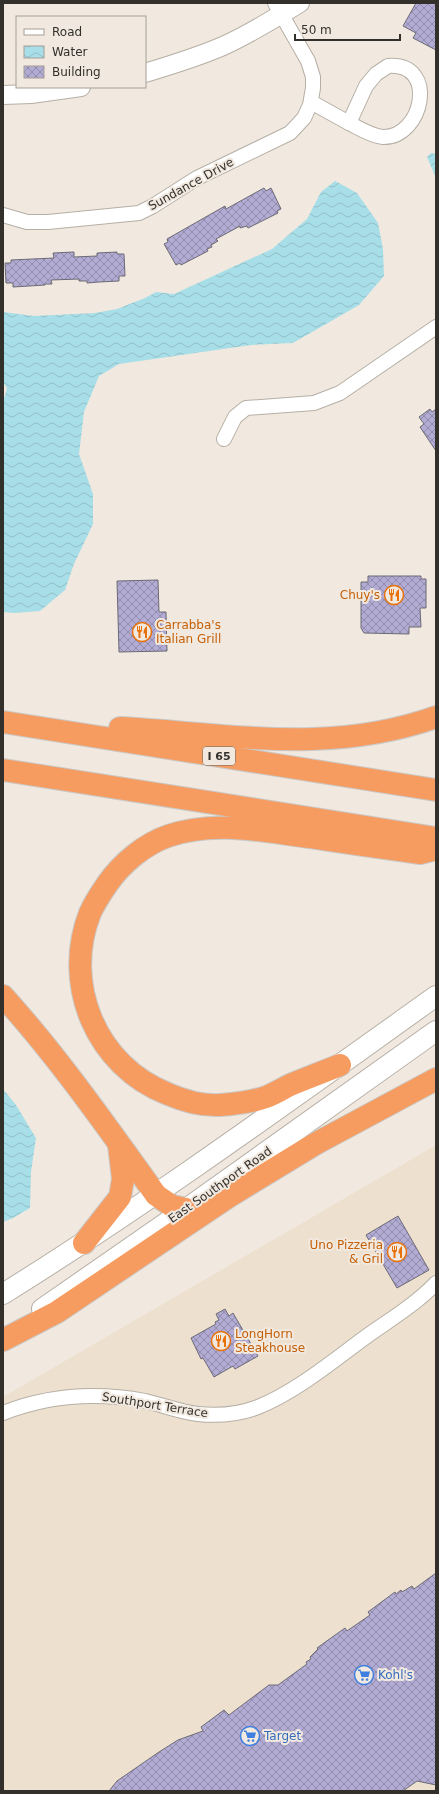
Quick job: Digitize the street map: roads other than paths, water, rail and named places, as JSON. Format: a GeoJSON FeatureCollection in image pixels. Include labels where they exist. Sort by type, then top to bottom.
{"type":"FeatureCollection","features":[{"type":"Feature","properties":{"kind":"highway"},"geometry":{"type":"LineString","coordinates":[[3,722],[176,731],[278,740],[327,739],[370,734],[418,723],[436,716]]}},
{"type":"Feature","properties":{"kind":"highway","name":"I 65"},"geometry":{"type":"LineString","coordinates":[[3,722],[436,790]]}},
{"type":"Feature","properties":{"kind":"highway"},"geometry":{"type":"LineString","coordinates":[[3,770],[436,838]]}},
{"type":"Feature","properties":{"kind":"highway"},"geometry":{"type":"LineString","coordinates":[[340,1065],[266,1097],[252,1101],[218,1105],[186,1101],[150,1087],[135,1076],[108,1050],[97,1032],[83,997],[80,978],[81,945],[90,914],[96,900],[112,877],[128,861],[153,843],[167,836],[201,828],[240,827],[420,853],[436,849]]}},
{"type":"Feature","properties":{"kind":"highway"},"geometry":{"type":"LineString","coordinates":[[3,996],[44,1042],[156,1195],[172,1206],[186,1209]]}},
{"type":"Feature","properties":{"kind":"highway"},"geometry":{"type":"LineString","coordinates":[[3,1340],[57,1312],[228,1197],[315,1144],[436,1079]]}},
{"type":"Feature","properties":{"kind":"highway"},"geometry":{"type":"LineString","coordinates":[[84,1243],[120,1197],[123,1179],[118,1144]]}},
{"type":"Feature","properties":{"kind":"main road"},"geometry":{"type":"LineString","coordinates":[[3,1294],[156,1195],[436,996]]}},
{"type":"Feature","properties":{"kind":"main road","name":"East Southport Road"},"geometry":{"type":"LineString","coordinates":[[3,1336],[186,1209],[436,1031]]}},
{"type":"Feature","properties":{"kind":"street"},"geometry":{"type":"LineString","coordinates":[[146,73],[188,60],[225,45],[278,9],[300,3]]}},
{"type":"Feature","properties":{"kind":"street","name":"Sundance Drive"},"geometry":{"type":"LineString","coordinates":[[3,215],[27,222],[48,222],[140,212],[153,206],[197,178],[290,133],[304,118],[311,102],[313,82],[310,66],[278,9]]}},
{"type":"Feature","properties":{"kind":"street"},"geometry":{"type":"LineString","coordinates":[[311,102],[349,123],[373,135],[384,137],[398,133],[410,124],[424,99],[421,82],[415,74],[403,66],[388,66],[381,69],[366,86],[349,123]]}},
{"type":"Feature","properties":{"kind":"street"},"geometry":{"type":"LineString","coordinates":[[3,95],[30,94],[74,88]]}},
{"type":"Feature","properties":{"kind":"street"},"geometry":{"type":"LineString","coordinates":[[224,439],[235,417],[246,408],[314,403],[340,393],[436,327]]}},
{"type":"Feature","properties":{"kind":"street","name":"Southport Terrace"},"geometry":{"type":"LineString","coordinates":[[3,1413],[36,1402],[82,1396],[130,1399],[198,1414],[227,1414],[250,1410],[278,1398],[344,1354],[414,1303],[436,1283]]}},
{"type":"Feature","properties":{"kind":"water"},"geometry":{"type":"Polygon","coordinates":[[[431,153],[436,154],[436,178],[427,157],[431,153]]]}},
{"type":"Feature","properties":{"kind":"water"},"geometry":{"type":"Polygon","coordinates":[[[335,181],[357,193],[378,223],[383,249],[384,276],[359,305],[293,343],[251,345],[119,364],[99,376],[84,412],[79,454],[93,494],[93,524],[74,564],[65,590],[40,611],[14,613],[3,612],[3,402],[7,388],[3,382],[3,312],[34,316],[95,313],[117,309],[156,292],[174,294],[272,249],[307,219],[321,192],[335,181]]]}},
{"type":"Feature","properties":{"kind":"water"},"geometry":{"type":"Polygon","coordinates":[[[3,1089],[16,1105],[36,1138],[31,1172],[30,1208],[3,1222],[3,1089]]]}},
{"type":"Feature","properties":{"kind":"place","name":"Chuy's"},"geometry":{"type":"Point","coordinates":[394,595]}},
{"type":"Feature","properties":{"kind":"place","name":"Carrabba's Italian Grill"},"geometry":{"type":"Point","coordinates":[142,632]}},
{"type":"Feature","properties":{"kind":"place","name":"Uno Pizzeria & Gril"},"geometry":{"type":"Point","coordinates":[397,1252]}},
{"type":"Feature","properties":{"kind":"place","name":"LongHorn Steakhouse"},"geometry":{"type":"Point","coordinates":[221,1341]}},
{"type":"Feature","properties":{"kind":"place","name":"Kohl's"},"geometry":{"type":"Point","coordinates":[364,1675]}},
{"type":"Feature","properties":{"kind":"place","name":"Target"},"geometry":{"type":"Point","coordinates":[250,1736]}}]}
